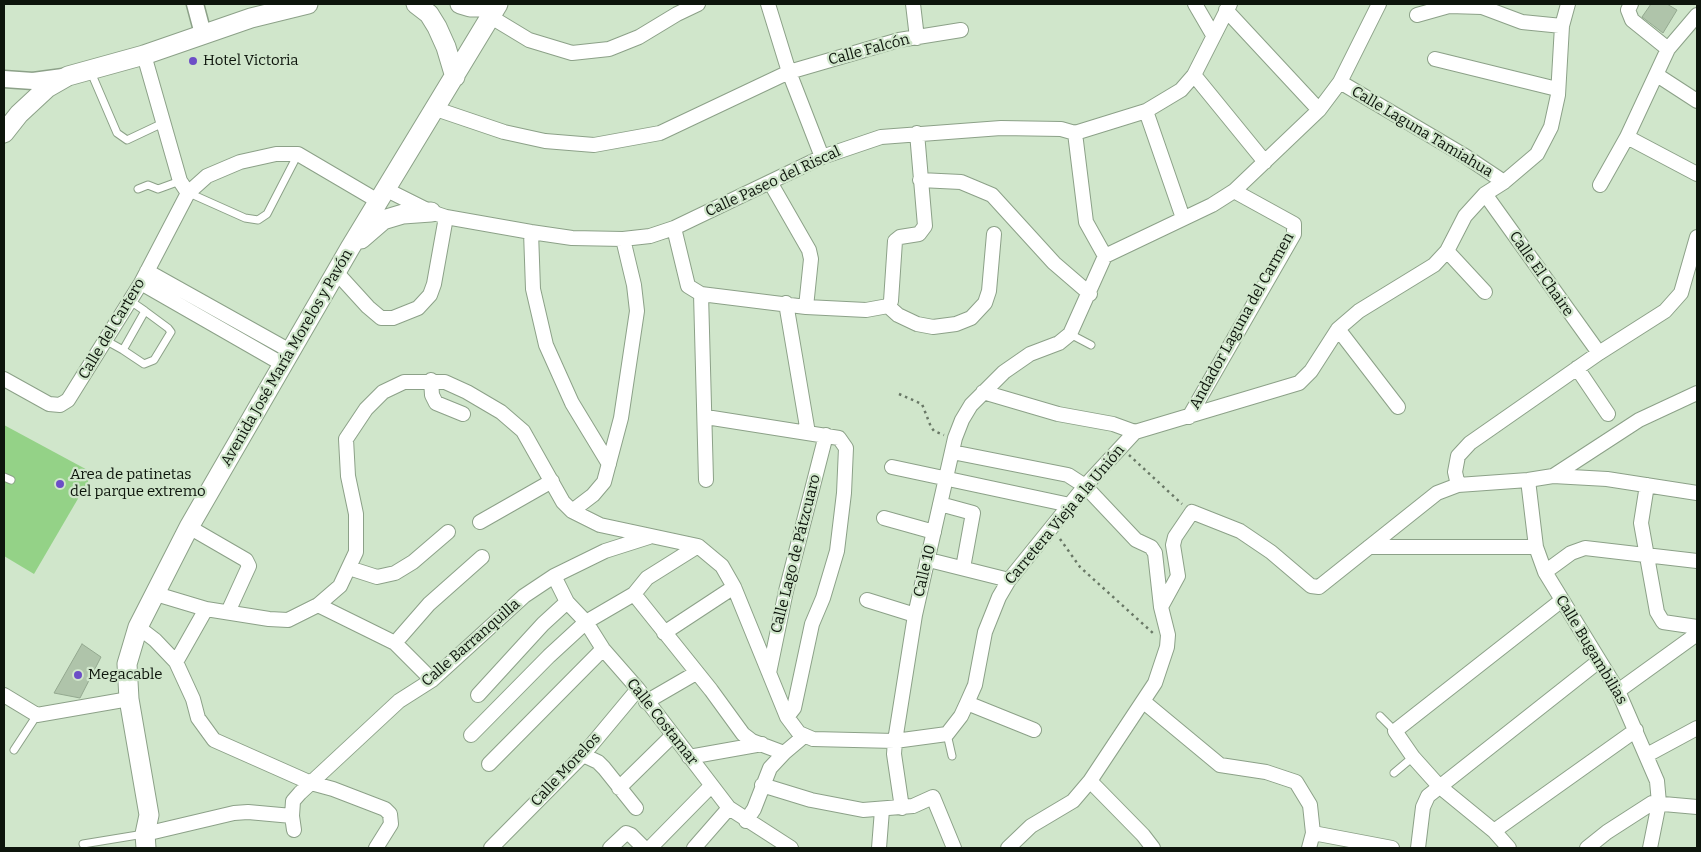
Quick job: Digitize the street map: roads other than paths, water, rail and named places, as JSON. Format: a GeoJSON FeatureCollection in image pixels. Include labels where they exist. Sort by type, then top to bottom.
{"type":"FeatureCollection","features":[{"type":"Feature","properties":{"kind":"main road"},"geometry":{"type":"LineString","coordinates":[[4,132],[19,114],[47,88],[68,76],[144,55],[251,18],[308,4]]}},
{"type":"Feature","properties":{"kind":"main road"},"geometry":{"type":"LineString","coordinates":[[416,4],[429,14],[437,27],[446,47],[455,77]]}},
{"type":"Feature","properties":{"kind":"main road"},"geometry":{"type":"LineString","coordinates":[[460,4],[470,7],[495,9]]}},
{"type":"Feature","properties":{"kind":"main road","name":"Avenida José María Morelos y Pavón"},"geometry":{"type":"LineString","coordinates":[[151,841],[149,815],[129,699],[126,664],[138,627],[189,528],[350,248],[495,9]]}},
{"type":"Feature","properties":{"kind":"main road"},"geometry":{"type":"LineString","coordinates":[[350,248],[383,220],[403,214],[439,215]]}},
{"type":"Feature","properties":{"kind":"street"},"geometry":{"type":"LineString","coordinates":[[195,4],[203,34]]}},
{"type":"Feature","properties":{"kind":"street"},"geometry":{"type":"LineString","coordinates":[[495,9],[529,40],[572,52],[609,49],[638,37],[676,14],[698,4]]}},
{"type":"Feature","properties":{"kind":"street"},"geometry":{"type":"LineString","coordinates":[[768,4],[789,72],[822,157]]}},
{"type":"Feature","properties":{"kind":"street","name":"Calle Falcón"},"geometry":{"type":"LineString","coordinates":[[436,109],[504,132],[537,140],[594,145],[660,133],[789,72],[899,40],[917,38],[913,4]]}},
{"type":"Feature","properties":{"kind":"street"},"geometry":{"type":"LineString","coordinates":[[1195,4],[1213,35]]}},
{"type":"Feature","properties":{"kind":"street"},"geometry":{"type":"LineString","coordinates":[[983,392],[1004,372],[1030,354],[1059,344],[1070,334],[1090,294],[1105,256],[1212,205],[1234,191],[1320,110],[1340,82],[1379,4]]}},
{"type":"Feature","properties":{"kind":"street","name":"Carretera Vieja a la Unión"},"geometry":{"type":"LineString","coordinates":[[947,734],[961,716],[975,685],[984,632],[999,597],[1009,580],[1085,486],[1135,432],[1299,383],[1311,371],[1338,329],[1359,311],[1434,265],[1447,251],[1465,216],[1485,194],[1504,182],[1537,154],[1552,127],[1558,96],[1562,26],[1568,4]]}},
{"type":"Feature","properties":{"kind":"street"},"geometry":{"type":"LineString","coordinates":[[1631,4],[1628,10],[1632,20],[1668,49]]}},
{"type":"Feature","properties":{"kind":"street"},"geometry":{"type":"LineString","coordinates":[[1417,15],[1449,6],[1482,7],[1522,22],[1562,26]]}},
{"type":"Feature","properties":{"kind":"street"},"geometry":{"type":"LineString","coordinates":[[1228,7],[1320,110]]}},
{"type":"Feature","properties":{"kind":"street","name":"Calle Paseo del Riscal"},"geometry":{"type":"LineString","coordinates":[[298,154],[381,195],[439,215],[572,238],[623,239],[650,236],[674,228],[822,157],[881,137],[1001,128],[1061,129],[1075,133],[1146,112],[1181,90],[1194,75],[1228,7]]}},
{"type":"Feature","properties":{"kind":"street"},"geometry":{"type":"LineString","coordinates":[[1600,185],[1627,137],[1668,49],[1697,15]]}},
{"type":"Feature","properties":{"kind":"street"},"geometry":{"type":"LineString","coordinates":[[917,38],[961,30]]}},
{"type":"Feature","properties":{"kind":"street"},"geometry":{"type":"LineString","coordinates":[[144,55],[163,123],[184,187],[240,162],[276,154],[298,154]]}},
{"type":"Feature","properties":{"kind":"street"},"geometry":{"type":"LineString","coordinates":[[1435,58],[1557,89]]}},
{"type":"Feature","properties":{"kind":"street"},"geometry":{"type":"LineString","coordinates":[[1194,75],[1265,162]]}},
{"type":"Feature","properties":{"kind":"street"},"geometry":{"type":"LineString","coordinates":[[1657,75],[1697,101]]}},
{"type":"Feature","properties":{"kind":"street"},"geometry":{"type":"LineString","coordinates":[[4,79],[33,81],[68,76]]}},
{"type":"Feature","properties":{"kind":"street","name":"Calle Laguna Tamiahua"},"geometry":{"type":"LineString","coordinates":[[1340,82],[1465,156],[1504,182]]}},
{"type":"Feature","properties":{"kind":"street"},"geometry":{"type":"LineString","coordinates":[[1146,112],[1183,218]]}},
{"type":"Feature","properties":{"kind":"street"},"geometry":{"type":"LineString","coordinates":[[674,228],[688,286],[701,294],[786,303],[806,307],[866,310],[888,306],[891,302],[893,246],[895,241],[900,237],[918,234],[924,226],[917,133]]}},
{"type":"Feature","properties":{"kind":"street"},"geometry":{"type":"LineString","coordinates":[[1075,133],[1086,222],[1105,256]]}},
{"type":"Feature","properties":{"kind":"street"},"geometry":{"type":"LineString","coordinates":[[1627,137],[1697,174]]}},
{"type":"Feature","properties":{"kind":"street"},"geometry":{"type":"LineString","coordinates":[[920,180],[961,182],[992,195],[1054,263],[1090,294]]}},
{"type":"Feature","properties":{"kind":"street"},"geometry":{"type":"LineString","coordinates":[[770,182],[809,250],[811,258],[806,307]]}},
{"type":"Feature","properties":{"kind":"street","name":"Calle del Cartero"},"geometry":{"type":"LineString","coordinates":[[4,379],[49,404],[60,405],[68,400],[144,277],[184,187]]}},
{"type":"Feature","properties":{"kind":"street","name":"Andador Laguna del Carmen"},"geometry":{"type":"LineString","coordinates":[[1188,417],[1294,234],[1294,224],[1234,191]]}},
{"type":"Feature","properties":{"kind":"street","name":"Calle El Chaire"},"geometry":{"type":"LineString","coordinates":[[1485,194],[1599,353]]}},
{"type":"Feature","properties":{"kind":"street"},"geometry":{"type":"LineString","coordinates":[[337,273],[382,318],[392,318],[418,308],[430,295],[439,215]]}},
{"type":"Feature","properties":{"kind":"street"},"geometry":{"type":"LineString","coordinates":[[531,232],[533,289],[546,346],[572,403],[609,464]]}},
{"type":"Feature","properties":{"kind":"street"},"geometry":{"type":"LineString","coordinates":[[888,306],[898,315],[917,324],[933,327],[956,324],[971,318],[985,303],[989,291],[994,234]]}},
{"type":"Feature","properties":{"kind":"street"},"geometry":{"type":"LineString","coordinates":[[1458,485],[1455,472],[1458,456],[1470,443],[1599,353],[1665,312],[1681,293],[1697,237]]}},
{"type":"Feature","properties":{"kind":"street"},"geometry":{"type":"LineString","coordinates":[[572,511],[593,495],[604,482],[621,418],[637,311],[634,285],[623,239]]}},
{"type":"Feature","properties":{"kind":"street"},"geometry":{"type":"LineString","coordinates":[[1447,251],[1485,292]]}},
{"type":"Feature","properties":{"kind":"street"},"geometry":{"type":"LineString","coordinates":[[144,277],[288,358]]}},
{"type":"Feature","properties":{"kind":"street"},"geometry":{"type":"LineString","coordinates":[[701,294],[706,417],[706,480]]}},
{"type":"Feature","properties":{"kind":"street"},"geometry":{"type":"LineString","coordinates":[[786,303],[808,433]]}},
{"type":"Feature","properties":{"kind":"street"},"geometry":{"type":"LineString","coordinates":[[1338,329],[1398,407]]}},
{"type":"Feature","properties":{"kind":"street"},"geometry":{"type":"LineString","coordinates":[[1577,368],[1608,414]]}},
{"type":"Feature","properties":{"kind":"street"},"geometry":{"type":"LineString","coordinates":[[431,380],[432,395],[436,403],[462,414]]}},
{"type":"Feature","properties":{"kind":"street"},"geometry":{"type":"LineString","coordinates":[[156,594],[206,609],[270,619],[288,620],[318,605],[340,586],[356,552],[356,514],[348,476],[346,439],[366,409],[383,392],[404,382],[431,380],[445,382],[467,392],[501,412],[523,431],[563,502],[572,511],[600,525],[698,546],[722,566],[734,587],[787,717],[794,728],[803,736],[813,739],[895,741],[947,734]]}},
{"type":"Feature","properties":{"kind":"street"},"geometry":{"type":"LineString","coordinates":[[983,392],[1058,414],[1113,424],[1135,432]]}},
{"type":"Feature","properties":{"kind":"street","name":"Calle 10"},"geometry":{"type":"LineString","coordinates":[[902,808],[894,754],[915,615],[947,480],[953,445],[972,405],[983,392]]}},
{"type":"Feature","properties":{"kind":"street"},"geometry":{"type":"LineString","coordinates":[[1552,476],[1639,420],[1697,393]]}},
{"type":"Feature","properties":{"kind":"street"},"geometry":{"type":"LineString","coordinates":[[706,417],[826,435],[839,438],[843,441],[846,448],[844,492],[837,552],[823,598],[812,624],[794,708],[787,717]]}},
{"type":"Feature","properties":{"kind":"street","name":"Calle Lago de Pátzcuaro"},"geometry":{"type":"LineString","coordinates":[[769,674],[786,591],[826,435]]}},
{"type":"Feature","properties":{"kind":"street"},"geometry":{"type":"LineString","coordinates":[[953,445],[1068,475],[1085,486],[1136,540],[1151,547],[1156,553],[1162,607],[1168,635],[1167,647],[1155,683],[1090,781],[1073,801],[1031,826],[1008,848]]}},
{"type":"Feature","properties":{"kind":"street"},"geometry":{"type":"LineString","coordinates":[[892,466],[947,480],[1070,505]]}},
{"type":"Feature","properties":{"kind":"street"},"geometry":{"type":"LineString","coordinates":[[1162,607],[1178,576],[1173,545],[1175,537],[1192,512],[1240,530],[1271,552],[1311,586],[1319,587],[1437,493],[1458,485],[1528,480],[1552,476],[1606,478],[1697,493]]}},
{"type":"Feature","properties":{"kind":"street","name":"Calle Bugambilias"},"geometry":{"type":"LineString","coordinates":[[1528,480],[1536,547],[1545,572],[1618,691],[1657,780],[1659,803],[1650,848]]}},
{"type":"Feature","properties":{"kind":"street"},"geometry":{"type":"LineString","coordinates":[[480,522],[552,481]]}},
{"type":"Feature","properties":{"kind":"street"},"geometry":{"type":"LineString","coordinates":[[1647,485],[1641,523],[1657,612],[1663,622],[1697,627]]}},
{"type":"Feature","properties":{"kind":"street"},"geometry":{"type":"LineString","coordinates":[[940,504],[973,513],[963,568]]}},
{"type":"Feature","properties":{"kind":"street"},"geometry":{"type":"LineString","coordinates":[[884,518],[934,532]]}},
{"type":"Feature","properties":{"kind":"street"},"geometry":{"type":"LineString","coordinates":[[189,528],[246,560],[249,566],[228,612]]}},
{"type":"Feature","properties":{"kind":"street"},"geometry":{"type":"LineString","coordinates":[[349,568],[377,576],[395,573],[412,562],[448,532]]}},
{"type":"Feature","properties":{"kind":"street","name":"Calle Barranquilla"},"geometry":{"type":"LineString","coordinates":[[292,816],[293,801],[400,701],[432,680],[524,596],[554,576],[605,552],[652,536]]}},
{"type":"Feature","properties":{"kind":"street"},"geometry":{"type":"LineString","coordinates":[[471,735],[549,656],[586,622],[634,594],[647,578],[698,546]]}},
{"type":"Feature","properties":{"kind":"street"},"geometry":{"type":"LineString","coordinates":[[1369,547],[1536,547]]}},
{"type":"Feature","properties":{"kind":"street"},"geometry":{"type":"LineString","coordinates":[[1545,572],[1571,553],[1584,548],[1697,561]]}},
{"type":"Feature","properties":{"kind":"street"},"geometry":{"type":"LineString","coordinates":[[394,643],[430,604],[482,557]]}},
{"type":"Feature","properties":{"kind":"street"},"geometry":{"type":"LineString","coordinates":[[929,560],[1009,580]]}},
{"type":"Feature","properties":{"kind":"street","name":"Calle Costamar"},"geometry":{"type":"LineString","coordinates":[[554,576],[567,602],[586,622],[602,650],[638,690],[710,787],[729,808],[791,848]]}},
{"type":"Feature","properties":{"kind":"street"},"geometry":{"type":"LineString","coordinates":[[664,633],[734,587]]}},
{"type":"Feature","properties":{"kind":"street"},"geometry":{"type":"LineString","coordinates":[[634,594],[743,734],[752,741],[784,753]]}},
{"type":"Feature","properties":{"kind":"street"},"geometry":{"type":"LineString","coordinates":[[867,600],[915,615]]}},
{"type":"Feature","properties":{"kind":"street"},"geometry":{"type":"LineString","coordinates":[[1509,848],[1494,832],[1439,786],[1413,757],[1395,732],[1562,600]]}},
{"type":"Feature","properties":{"kind":"street"},"geometry":{"type":"LineString","coordinates":[[478,695],[543,624],[567,602]]}},
{"type":"Feature","properties":{"kind":"street"},"geometry":{"type":"LineString","coordinates":[[318,605],[394,643],[432,680]]}},
{"type":"Feature","properties":{"kind":"street"},"geometry":{"type":"LineString","coordinates":[[176,662],[206,609]]}},
{"type":"Feature","properties":{"kind":"street"},"geometry":{"type":"LineString","coordinates":[[138,627],[155,640],[176,662],[193,699],[198,718],[214,740],[311,784],[333,789],[385,809],[390,814],[392,824],[376,848]]}},
{"type":"Feature","properties":{"kind":"street"},"geometry":{"type":"LineString","coordinates":[[1618,691],[1697,634]]}},
{"type":"Feature","properties":{"kind":"street"},"geometry":{"type":"LineString","coordinates":[[489,764],[602,650]]}},
{"type":"Feature","properties":{"kind":"street"},"geometry":{"type":"LineString","coordinates":[[1418,848],[1422,807],[1428,796],[1599,661]]}},
{"type":"Feature","properties":{"kind":"street"},"geometry":{"type":"LineString","coordinates":[[646,702],[696,672]]}},
{"type":"Feature","properties":{"kind":"street","name":"Calle Morelos"},"geometry":{"type":"LineString","coordinates":[[493,848],[583,755],[638,690]]}},
{"type":"Feature","properties":{"kind":"street"},"geometry":{"type":"LineString","coordinates":[[4,695],[37,715],[129,699]]}},
{"type":"Feature","properties":{"kind":"street"},"geometry":{"type":"LineString","coordinates":[[1144,702],[1220,765],[1266,772],[1296,782],[1310,805],[1313,833],[1309,848]]}},
{"type":"Feature","properties":{"kind":"street"},"geometry":{"type":"LineString","coordinates":[[967,703],[1034,730]]}},
{"type":"Feature","properties":{"kind":"street"},"geometry":{"type":"LineString","coordinates":[[1647,754],[1697,728]]}},
{"type":"Feature","properties":{"kind":"street"},"geometry":{"type":"LineString","coordinates":[[1494,832],[1636,730]]}},
{"type":"Feature","properties":{"kind":"street"},"geometry":{"type":"LineString","coordinates":[[619,788],[672,736]]}},
{"type":"Feature","properties":{"kind":"street"},"geometry":{"type":"LineString","coordinates":[[746,820],[754,809],[770,768],[803,736]]}},
{"type":"Feature","properties":{"kind":"street"},"geometry":{"type":"LineString","coordinates":[[689,757],[762,744]]}},
{"type":"Feature","properties":{"kind":"street"},"geometry":{"type":"LineString","coordinates":[[583,755],[598,762],[636,808]]}},
{"type":"Feature","properties":{"kind":"street"},"geometry":{"type":"LineString","coordinates":[[1090,781],[1144,835],[1153,848]]}},
{"type":"Feature","properties":{"kind":"street"},"geometry":{"type":"LineString","coordinates":[[762,785],[840,807],[882,810],[914,806],[933,797],[954,848]]}},
{"type":"Feature","properties":{"kind":"street"},"geometry":{"type":"LineString","coordinates":[[650,848],[710,787]]}},
{"type":"Feature","properties":{"kind":"street"},"geometry":{"type":"LineString","coordinates":[[1587,848],[1607,832],[1652,803],[1697,807]]}},
{"type":"Feature","properties":{"kind":"street"},"geometry":{"type":"LineString","coordinates":[[694,848],[729,808]]}},
{"type":"Feature","properties":{"kind":"street"},"geometry":{"type":"LineString","coordinates":[[879,848],[882,810]]}},
{"type":"Feature","properties":{"kind":"street"},"geometry":{"type":"LineString","coordinates":[[151,841],[234,813],[248,812],[292,816],[294,830]]}},
{"type":"Feature","properties":{"kind":"street"},"geometry":{"type":"LineString","coordinates":[[610,848],[626,833],[631,835],[644,848]]}},
{"type":"Feature","properties":{"kind":"street"},"geometry":{"type":"LineString","coordinates":[[1313,833],[1390,848]]}},
{"type":"Feature","properties":{"kind":"lane"},"geometry":{"type":"LineString","coordinates":[[90,70],[117,133],[127,140],[163,123]]}},
{"type":"Feature","properties":{"kind":"lane"},"geometry":{"type":"LineString","coordinates":[[138,189],[148,185],[158,189],[184,187],[246,218],[258,220],[267,214],[298,154]]}},
{"type":"Feature","properties":{"kind":"lane"},"geometry":{"type":"LineString","coordinates":[[105,340],[144,364],[148,364],[154,360],[171,332],[129,300]]}},
{"type":"Feature","properties":{"kind":"lane"},"geometry":{"type":"LineString","coordinates":[[123,350],[145,311]]}},
{"type":"Feature","properties":{"kind":"lane"},"geometry":{"type":"LineString","coordinates":[[1070,334],[1091,345]]}},
{"type":"Feature","properties":{"kind":"lane"},"geometry":{"type":"LineString","coordinates":[[14,750],[37,715]]}},
{"type":"Feature","properties":{"kind":"lane"},"geometry":{"type":"LineString","coordinates":[[1380,716],[1395,732]]}},
{"type":"Feature","properties":{"kind":"lane"},"geometry":{"type":"LineString","coordinates":[[947,734],[952,756]]}},
{"type":"Feature","properties":{"kind":"lane"},"geometry":{"type":"LineString","coordinates":[[1394,773],[1413,757]]}},
{"type":"Feature","properties":{"kind":"lane"},"geometry":{"type":"LineString","coordinates":[[83,844],[151,841]]}},
{"type":"Feature","properties":{"kind":"place","name":"Hotel Victoria"},"geometry":{"type":"Point","coordinates":[193,61]}},
{"type":"Feature","properties":{"kind":"place","name":"Area de patinetas del parque extremo"},"geometry":{"type":"Point","coordinates":[60,484]}},
{"type":"Feature","properties":{"kind":"place","name":"Megacable"},"geometry":{"type":"Point","coordinates":[78,675]}}]}
